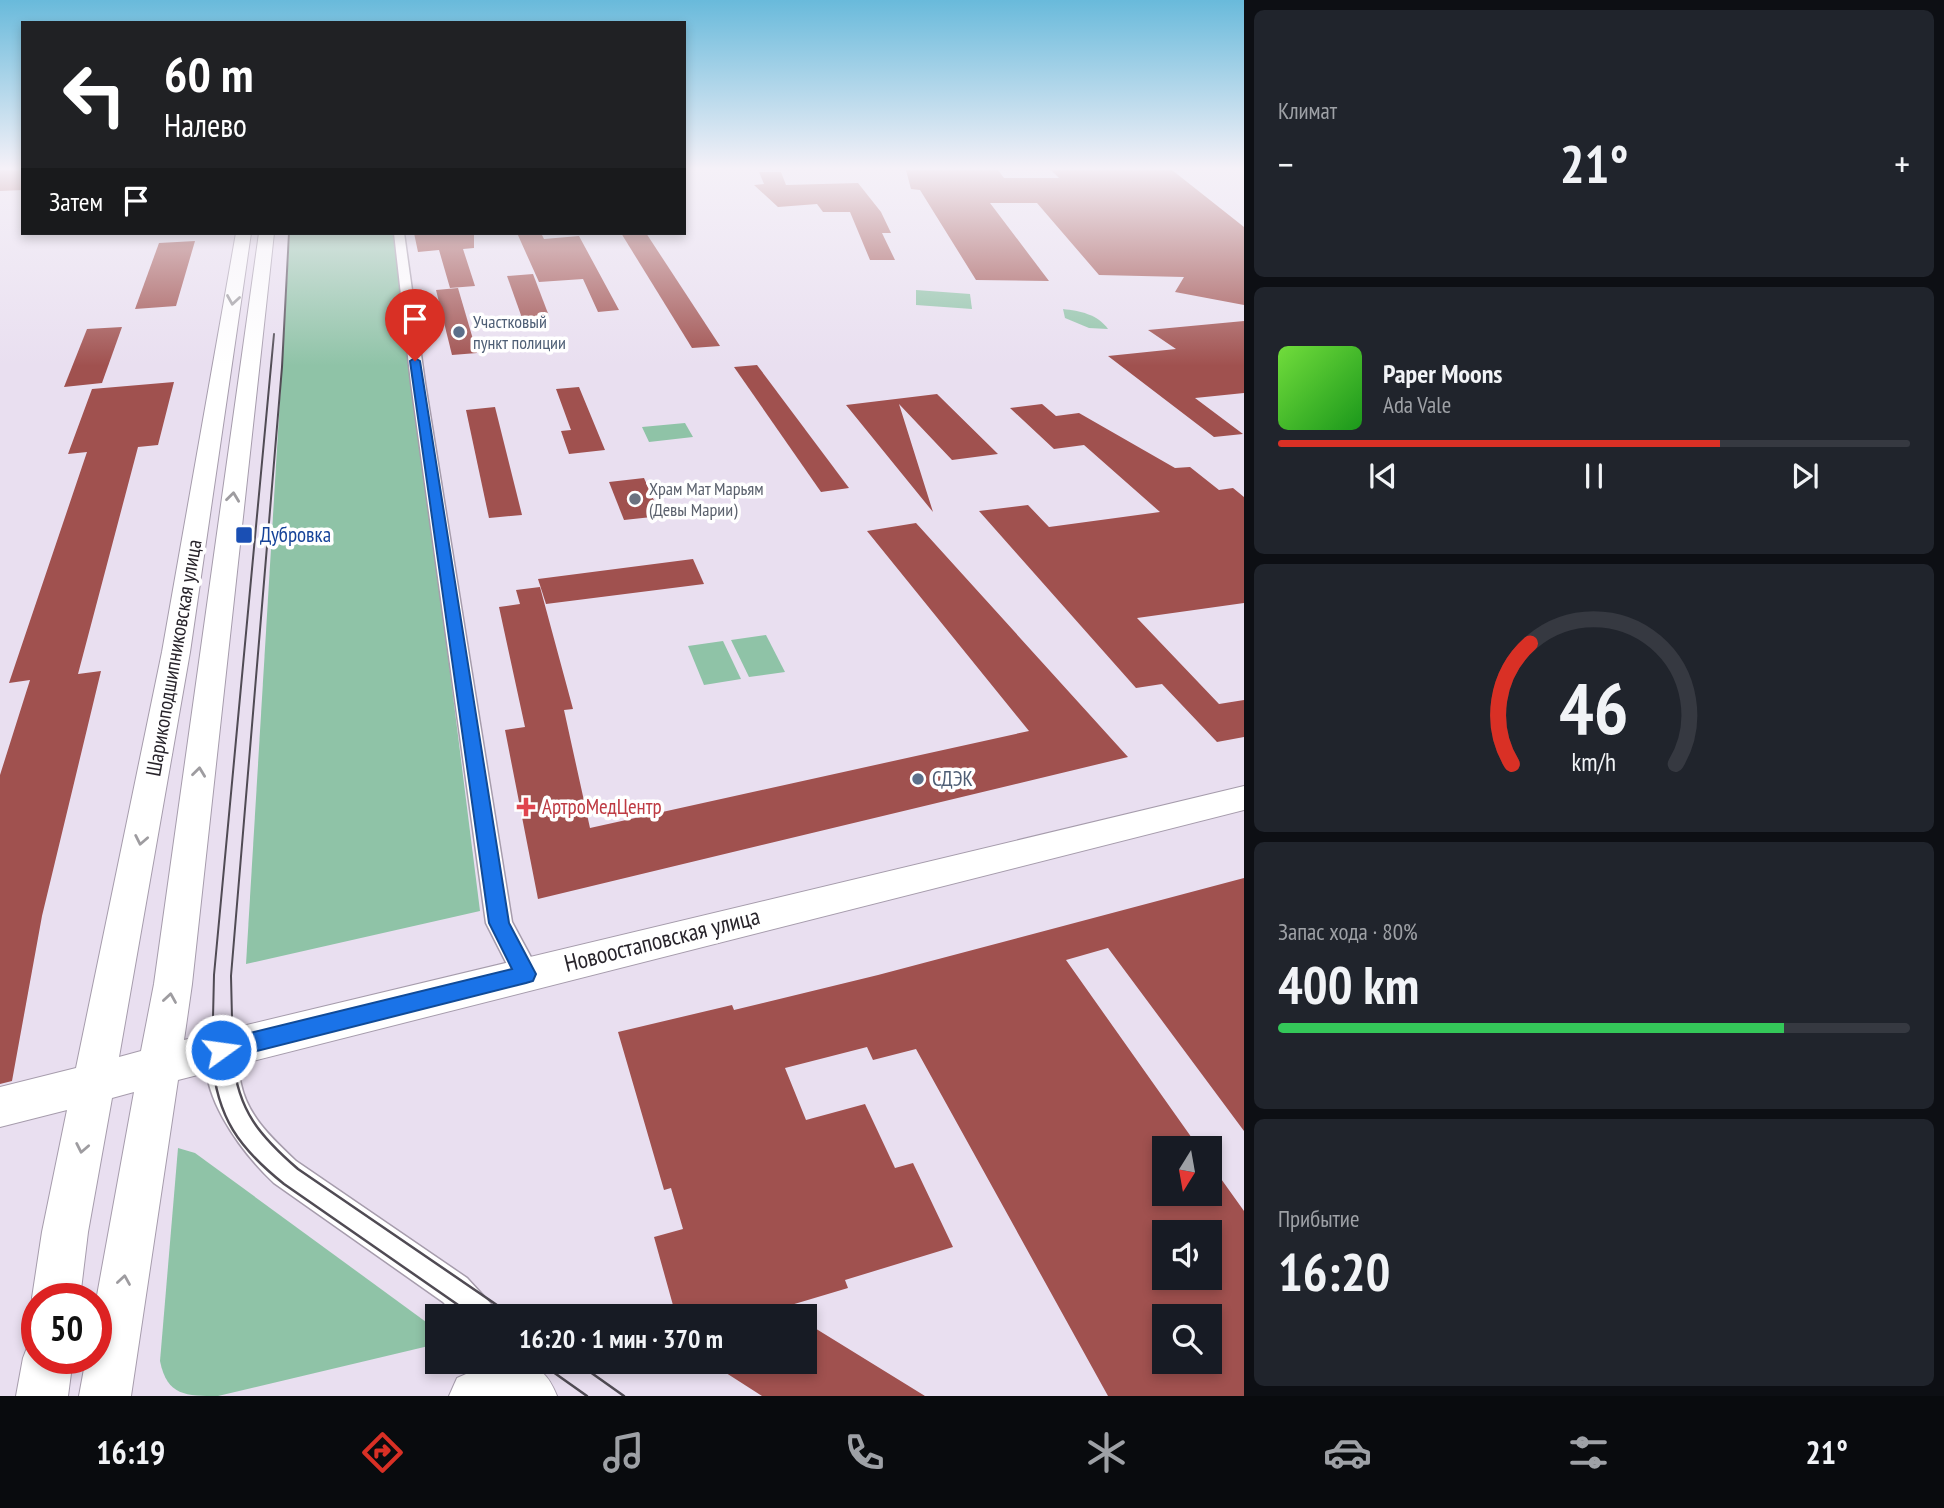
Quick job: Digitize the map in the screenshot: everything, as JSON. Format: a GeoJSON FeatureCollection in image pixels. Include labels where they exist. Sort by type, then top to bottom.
{"type":"FeatureCollection","features":[{"type":"Feature","properties":{"kind":"main road","name":"Шарикоподшипниковская улица"},"geometry":{"type":"LineString","coordinates":[[58,1283],[65,1233],[176,652],[243,235]]}},
{"type":"Feature","properties":{"kind":"main road","name":"Шарикоподшипниковская улица"},"geometry":{"type":"LineString","coordinates":[[114,1390],[159,1065],[173,984],[266,235]]}},
{"type":"Feature","properties":{"kind":"main road","name":"Новоостаповская улица"},"geometry":{"type":"LineString","coordinates":[[0,1107],[159,1065],[1244,798]]}},
{"type":"Feature","properties":{"kind":"main road"},"geometry":{"type":"LineString","coordinates":[[42,1396],[45,1374]]}},
{"type":"Feature","properties":{"kind":"street"},"geometry":{"type":"LineString","coordinates":[[399,235],[418,383],[499,923],[504,938],[526,974]]}},
{"type":"Feature","properties":{"kind":"street"},"geometry":{"type":"LineString","coordinates":[[221,1050],[225,1084],[236,1116],[246,1135],[262,1152],[285,1172],[455,1290],[468,1304]]}},
{"type":"Feature","properties":{"kind":"green space"},"geometry":{"type":"Polygon","coordinates":[[[290,235],[395,235],[480,911],[246,964],[290,235]]]}},
{"type":"Feature","properties":{"kind":"green space"},"geometry":{"type":"Polygon","coordinates":[[[916,290],[970,294],[972,309],[916,305],[916,290]]]}},
{"type":"Feature","properties":{"kind":"green space"},"geometry":{"type":"Polygon","coordinates":[[[1063,309],[1082,312],[1108,329],[1089,328],[1065,318],[1063,309]]]}},
{"type":"Feature","properties":{"kind":"green space"},"geometry":{"type":"Polygon","coordinates":[[[685,423],[693,437],[649,442],[642,427],[685,423]]]}},
{"type":"Feature","properties":{"kind":"green space"},"geometry":{"type":"Polygon","coordinates":[[[766,635],[785,672],[749,677],[731,640],[766,635]]]}},
{"type":"Feature","properties":{"kind":"green space"},"geometry":{"type":"Polygon","coordinates":[[[723,641],[741,679],[704,685],[688,646],[723,641]]]}},
{"type":"Feature","properties":{"kind":"green space"},"geometry":{"type":"Polygon","coordinates":[[[178,1148],[195,1153],[425,1321],[425,1347],[218,1396],[180,1392],[168,1381],[160,1361],[178,1148]]]}},
{"type":"Feature","properties":{"kind":"building"},"geometry":{"type":"Polygon","coordinates":[[[414,235],[474,235],[474,248],[463,249],[475,286],[450,288],[439,250],[418,252],[414,235]]]}},
{"type":"Feature","properties":{"kind":"building"},"geometry":{"type":"Polygon","coordinates":[[[518,235],[542,235],[544,239],[579,236],[619,310],[598,312],[583,279],[539,282],[518,235]]]}},
{"type":"Feature","properties":{"kind":"building"},"geometry":{"type":"Polygon","coordinates":[[[622,235],[647,235],[720,346],[692,348],[622,235]]]}},
{"type":"Feature","properties":{"kind":"building"},"geometry":{"type":"Polygon","coordinates":[[[860,235],[883,235],[895,260],[870,260],[860,235]]]}},
{"type":"Feature","properties":{"kind":"building"},"geometry":{"type":"Polygon","coordinates":[[[948,235],[1014,235],[1049,281],[976,280],[948,235]]]}},
{"type":"Feature","properties":{"kind":"building"},"geometry":{"type":"Polygon","coordinates":[[[1065,235],[1244,235],[1244,305],[1175,292],[1184,277],[1099,275],[1065,235]]]}},
{"type":"Feature","properties":{"kind":"building"},"geometry":{"type":"Polygon","coordinates":[[[195,241],[176,306],[135,309],[159,243],[195,241]]]}},
{"type":"Feature","properties":{"kind":"building"},"geometry":{"type":"Polygon","coordinates":[[[533,274],[549,316],[522,318],[507,276],[533,274]]]}},
{"type":"Feature","properties":{"kind":"building"},"geometry":{"type":"Polygon","coordinates":[[[458,288],[477,353],[452,355],[436,290],[458,288]]]}},
{"type":"Feature","properties":{"kind":"building"},"geometry":{"type":"Polygon","coordinates":[[[1244,321],[1244,393],[1195,398],[1243,434],[1214,437],[1108,356],[1176,349],[1148,330],[1244,321]]]}},
{"type":"Feature","properties":{"kind":"building"},"geometry":{"type":"Polygon","coordinates":[[[122,327],[102,383],[64,387],[87,329],[122,327]]]}},
{"type":"Feature","properties":{"kind":"building"},"geometry":{"type":"Polygon","coordinates":[[[757,365],[849,488],[821,492],[734,367],[757,365]]]}},
{"type":"Feature","properties":{"kind":"building"},"geometry":{"type":"Polygon","coordinates":[[[174,382],[158,445],[138,447],[78,674],[101,671],[42,916],[12,1081],[0,1084],[0,775],[30,680],[9,683],[87,452],[68,454],[92,389],[174,382]]]}},
{"type":"Feature","properties":{"kind":"building"},"geometry":{"type":"Polygon","coordinates":[[[579,387],[605,450],[569,454],[561,431],[571,430],[556,389],[579,387]]]}},
{"type":"Feature","properties":{"kind":"building"},"geometry":{"type":"Polygon","coordinates":[[[937,394],[998,454],[952,460],[899,404],[933,512],[846,405],[937,394]]]}},
{"type":"Feature","properties":{"kind":"building"},"geometry":{"type":"Polygon","coordinates":[[[1042,404],[1056,416],[1079,413],[1175,468],[1190,467],[1219,490],[1233,488],[1244,497],[1244,603],[1137,618],[1219,704],[1244,700],[1244,737],[1217,742],[1162,684],[1136,688],[979,511],[1028,505],[1049,527],[1160,512],[1084,445],[1054,449],[1010,408],[1042,404]]]}},
{"type":"Feature","properties":{"kind":"building"},"geometry":{"type":"Polygon","coordinates":[[[495,407],[522,515],[489,518],[466,410],[495,407]]]}},
{"type":"Feature","properties":{"kind":"building","name":"Храм Мат Марьям (Девы Марии)"},"geometry":{"type":"Polygon","coordinates":[[[644,478],[661,516],[624,520],[609,482],[644,478]]]}},
{"type":"Feature","properties":{"kind":"building"},"geometry":{"type":"Polygon","coordinates":[[[916,523],[1128,757],[538,899],[505,730],[525,727],[499,607],[520,604],[516,590],[540,587],[573,709],[564,710],[590,828],[1029,731],[867,531],[916,523]]]}},
{"type":"Feature","properties":{"kind":"building"},"geometry":{"type":"Polygon","coordinates":[[[693,559],[704,584],[546,604],[538,579],[693,559]]]}},
{"type":"Feature","properties":{"kind":"building"},"geometry":{"type":"Polygon","coordinates":[[[1244,878],[1244,1131],[1108,948],[1066,960],[1191,1136],[1152,1136],[1152,1206],[1222,1206],[1222,1180],[1244,1211],[1244,1396],[1108,1396],[916,1049],[873,1060],[867,1047],[785,1068],[806,1120],[865,1104],[895,1168],[913,1163],[953,1247],[845,1280],[848,1288],[794,1304],[673,1304],[654,1237],[683,1229],[671,1188],[664,1190],[618,1032],[732,1005],[734,1010],[878,975],[1244,878]]]}},
{"type":"Feature","properties":{"kind":"building"},"geometry":{"type":"Polygon","coordinates":[[[817,1329],[925,1396],[762,1396],[728,1374],[817,1374],[817,1329]]]}},
{"type":"Feature","properties":{"kind":"tram line"},"geometry":{"type":"LineString","coordinates":[[233,1061],[231,976],[282,367],[289,235]]}},
{"type":"Feature","properties":{"kind":"tram line"},"geometry":{"type":"LineString","coordinates":[[212,1059],[214,975],[274,334]]}},
{"type":"Feature","properties":{"kind":"tram line"},"geometry":{"type":"LineString","coordinates":[[212,1059],[225,1115],[254,1158],[284,1184],[457,1304]]}},
{"type":"Feature","properties":{"kind":"tram line"},"geometry":{"type":"LineString","coordinates":[[233,1059],[246,1108],[262,1133],[285,1157],[298,1169],[495,1304]]}},
{"type":"Feature","properties":{"kind":"tram line"},"geometry":{"type":"LineString","coordinates":[[556,1374],[587,1396]]}},
{"type":"Feature","properties":{"kind":"tram line"},"geometry":{"type":"LineString","coordinates":[[593,1374],[624,1396]]}},
{"type":"Feature","properties":{"kind":"place","name":"Участковый пункт полиции"},"geometry":{"type":"Point","coordinates":[459,332]}},
{"type":"Feature","properties":{"kind":"place","name":"Храм Мат Марьям (Девы Марии)"},"geometry":{"type":"Point","coordinates":[635,499]}},
{"type":"Feature","properties":{"kind":"place","name":"Дубровка"},"geometry":{"type":"Point","coordinates":[244,535]}},
{"type":"Feature","properties":{"kind":"place","name":"СДЭК"},"geometry":{"type":"Point","coordinates":[918,779]}},
{"type":"Feature","properties":{"kind":"place","name":"АртроМедЦентр"},"geometry":{"type":"Point","coordinates":[526,807]}},
{"type":"Feature","properties":{"kind":"route"},"geometry":{"type":"LineString","coordinates":[[221,1050],[526,974],[504,938],[499,923],[415,361]]}}]}
